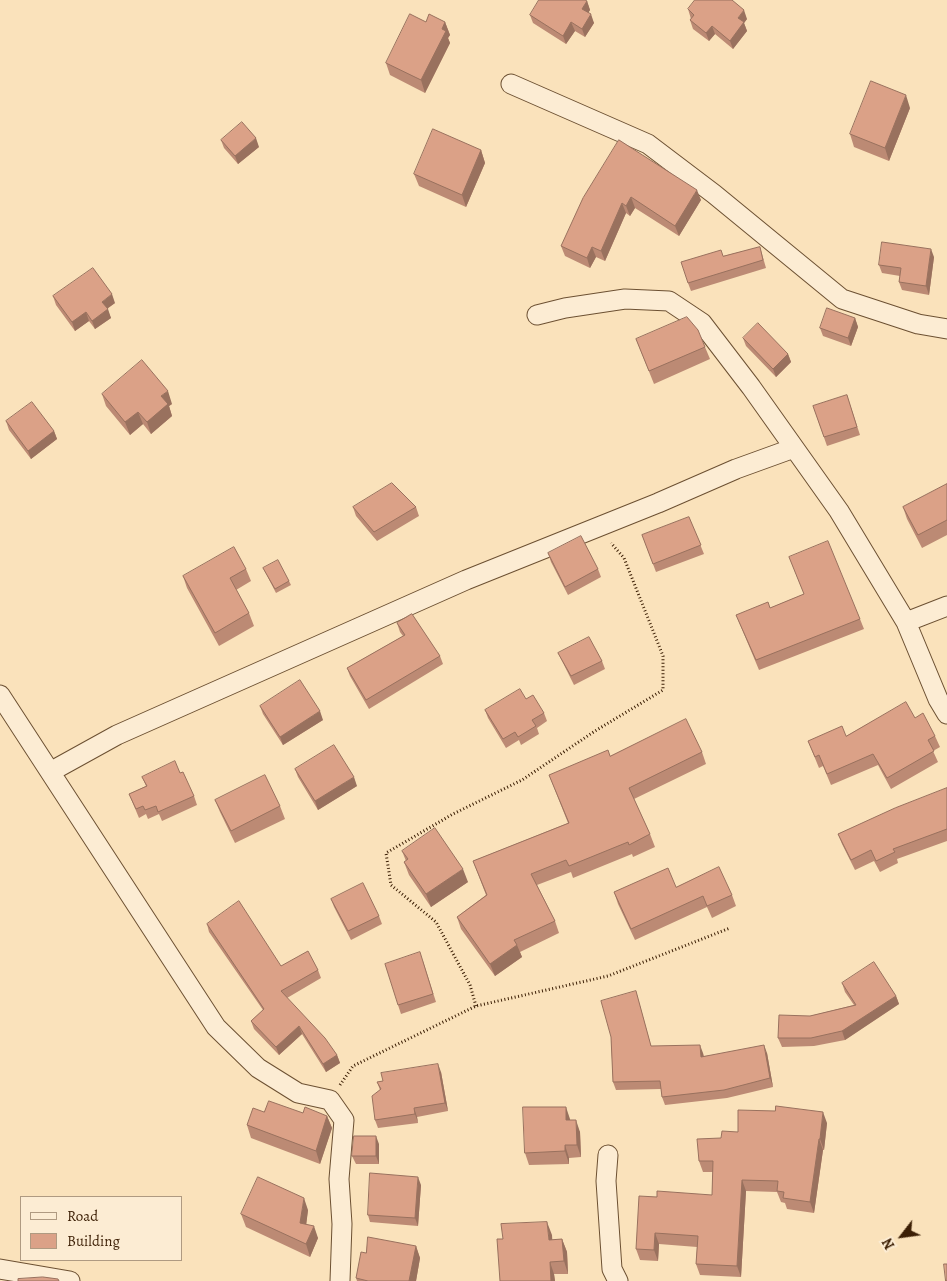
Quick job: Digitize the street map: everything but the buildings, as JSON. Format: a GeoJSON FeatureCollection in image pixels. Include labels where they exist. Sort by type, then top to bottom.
{"type":"FeatureCollection","features":[{"type":"Feature","properties":{"kind":"street"},"geometry":{"type":"LineString","coordinates":[[511,84],[648,144],[714,194],[842,299],[918,324],[947,329]]}},
{"type":"Feature","properties":{"kind":"street"},"geometry":{"type":"LineString","coordinates":[[537,315],[565,308],[625,300],[669,301],[702,323],[751,387],[839,511],[906,622],[938,699],[947,714]]}},
{"type":"Feature","properties":{"kind":"street"},"geometry":{"type":"LineString","coordinates":[[50,772],[116,735],[466,580],[736,469],[794,448]]}},
{"type":"Feature","properties":{"kind":"street"},"geometry":{"type":"LineString","coordinates":[[906,622],[947,606]]}},
{"type":"Feature","properties":{"kind":"street"},"geometry":{"type":"LineString","coordinates":[[0,695],[216,1027],[258,1068],[298,1093],[330,1100],[344,1120],[339,1179],[342,1224],[340,1281]]}},
{"type":"Feature","properties":{"kind":"street"},"geometry":{"type":"LineString","coordinates":[[608,1156],[606,1181],[612,1269],[618,1281]]}},
{"type":"Feature","properties":{"kind":"street"},"geometry":{"type":"LineString","coordinates":[[0,1270],[70,1281]]}},
{"type":"Feature","properties":{"kind":"path"},"geometry":{"type":"LineString","coordinates":[[476,1006],[470,985],[436,922],[390,885],[386,853],[453,814],[522,780],[595,731],[663,690],[663,656],[624,558],[598,527]]}},
{"type":"Feature","properties":{"kind":"path"},"geometry":{"type":"LineString","coordinates":[[330,1100],[353,1066],[476,1006],[608,976],[730,928]]}}]}
